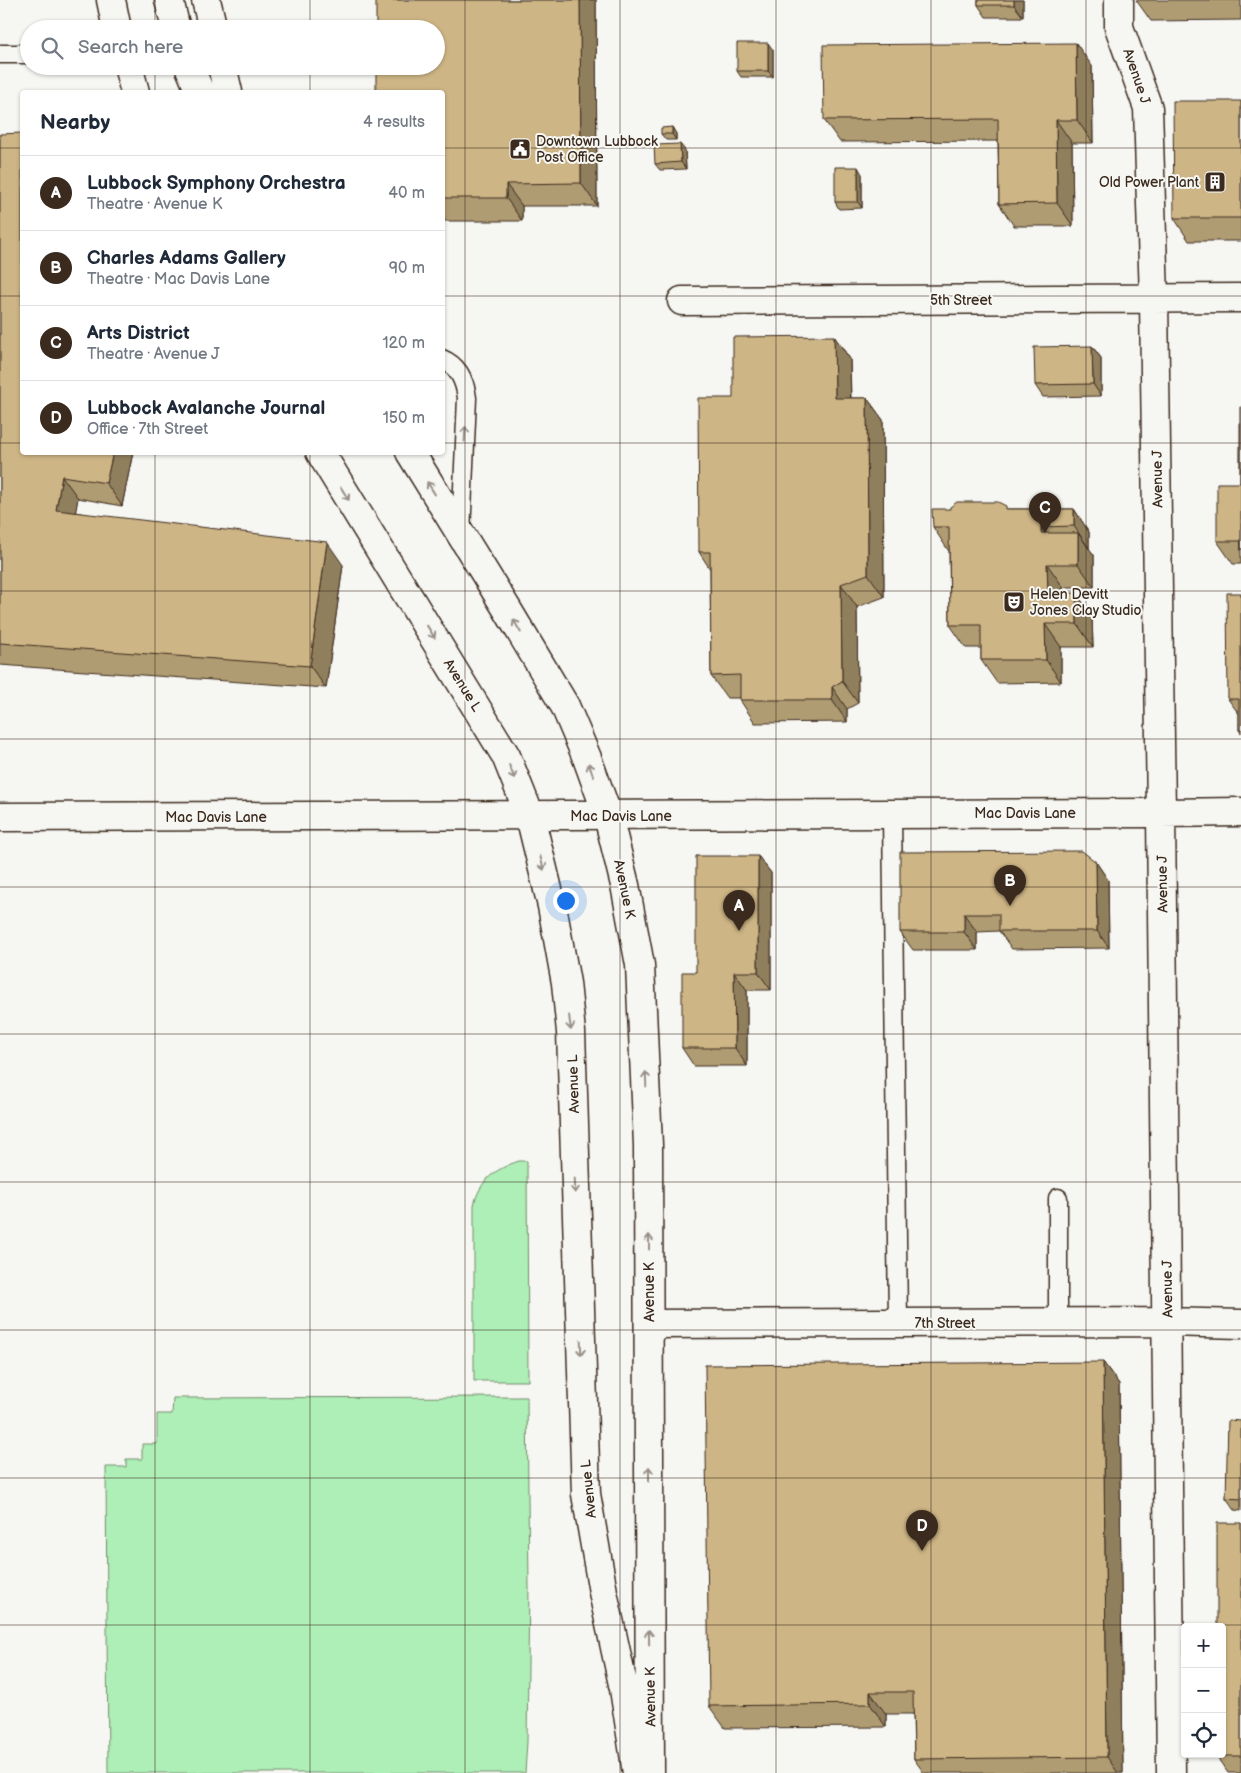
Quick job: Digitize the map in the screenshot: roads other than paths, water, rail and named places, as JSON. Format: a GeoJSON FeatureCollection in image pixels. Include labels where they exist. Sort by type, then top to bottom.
{"type":"FeatureCollection","features":[{"type":"Feature","properties":{"kind":"street"},"geometry":{"type":"LineString","coordinates":[[111,0],[115,20]]}},
{"type":"Feature","properties":{"kind":"street"},"geometry":{"type":"LineString","coordinates":[[169,0],[174,20]]}},
{"type":"Feature","properties":{"kind":"street"},"geometry":{"type":"LineString","coordinates":[[206,0],[211,20]]}},
{"type":"Feature","properties":{"kind":"street","name":"Avenue J"},"geometry":{"type":"LineString","coordinates":[[1119,0],[1119,27],[1148,108],[1154,299],[1162,813],[1171,1773]]}},
{"type":"Feature","properties":{"kind":"street"},"geometry":{"type":"LineString","coordinates":[[130,75],[134,90]]}},
{"type":"Feature","properties":{"kind":"street"},"geometry":{"type":"LineString","coordinates":[[193,75],[199,90]]}},
{"type":"Feature","properties":{"kind":"street"},"geometry":{"type":"LineString","coordinates":[[224,75],[228,90]]}},
{"type":"Feature","properties":{"kind":"street","name":"5th Street"},"geometry":{"type":"LineString","coordinates":[[682,301],[1241,298]]}},
{"type":"Feature","properties":{"kind":"street","name":"Avenue L"},"geometry":{"type":"LineString","coordinates":[[322,455],[506,756],[530,816],[552,906],[566,983],[571,1032],[586,1494],[603,1592],[624,1689],[637,1773]]}},
{"type":"Feature","properties":{"kind":"street"},"geometry":{"type":"LineString","coordinates":[[412,455],[565,706],[587,758],[608,816]]}},
{"type":"Feature","properties":{"kind":"street","name":"Mac Davis Lane"},"geometry":{"type":"LineString","coordinates":[[0,817],[1241,812]]}},
{"type":"Feature","properties":{"kind":"street","name":"Avenue K"},"geometry":{"type":"LineString","coordinates":[[608,816],[625,885],[640,965],[648,1145],[650,1773]]}},
{"type":"Feature","properties":{"kind":"street","name":"7th Street"},"geometry":{"type":"LineString","coordinates":[[649,1324],[1167,1322],[1241,1324]]}},
{"type":"Feature","properties":{"kind":"lane"},"geometry":{"type":"LineString","coordinates":[[0,54],[20,54]]}},
{"type":"Feature","properties":{"kind":"lane"},"geometry":{"type":"LineString","coordinates":[[445,360],[452,363],[461,375],[466,387],[461,535]]}},
{"type":"Feature","properties":{"kind":"lane"},"geometry":{"type":"LineString","coordinates":[[892,814],[898,1323]]}},
{"type":"Feature","properties":{"kind":"lane"},"geometry":{"type":"LineString","coordinates":[[1058,1198],[1058,1322]]}},
{"type":"Feature","properties":{"kind":"place","name":"Downtown Lubbock Post Office"},"geometry":{"type":"Point","coordinates":[520,149]}},
{"type":"Feature","properties":{"kind":"place","name":"Old Power Plant"},"geometry":{"type":"Point","coordinates":[1215,182]}},
{"type":"Feature","properties":{"kind":"place","name":"Arts District"},"geometry":{"type":"Point","coordinates":[1045,533]}},
{"type":"Feature","properties":{"kind":"place","name":"Helen Devitt Jones Clay Studio"},"geometry":{"type":"Point","coordinates":[1014,602]}},
{"type":"Feature","properties":{"kind":"place","name":"Charles Adams Gallery"},"geometry":{"type":"Point","coordinates":[1010,906]}},
{"type":"Feature","properties":{"kind":"place","name":"Lubbock Symphony Orchestra"},"geometry":{"type":"Point","coordinates":[739,931]}},
{"type":"Feature","properties":{"kind":"place","name":"Lubbock Avalanche Journal"},"geometry":{"type":"Point","coordinates":[922,1551]}}]}
